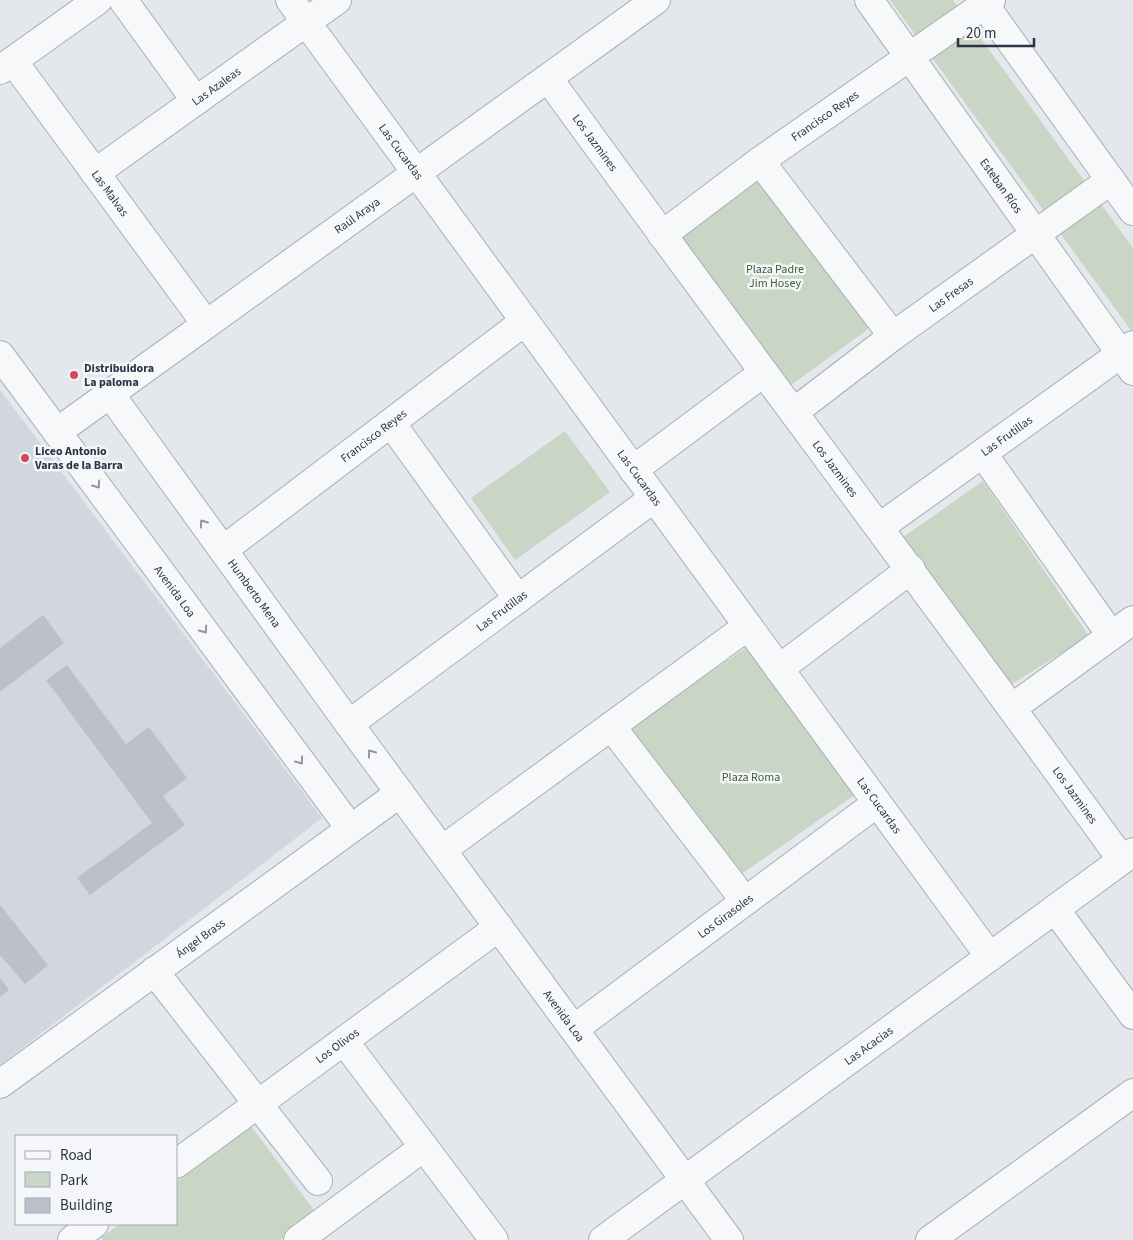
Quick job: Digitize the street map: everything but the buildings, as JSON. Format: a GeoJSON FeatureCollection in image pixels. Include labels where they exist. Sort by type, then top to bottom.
{"type":"FeatureCollection","features":[{"type":"Feature","properties":{"kind":"street"},"geometry":{"type":"LineString","coordinates":[[6,65],[98,0]]}},
{"type":"Feature","properties":{"kind":"street"},"geometry":{"type":"LineString","coordinates":[[123,0],[196,100]]}},
{"type":"Feature","properties":{"kind":"street","name":"Las Cucardas"},"geometry":{"type":"LineString","coordinates":[[290,0],[990,957]]}},
{"type":"Feature","properties":{"kind":"street","name":"Las Azaleas"},"geometry":{"type":"LineString","coordinates":[[95,173],[337,0]]}},
{"type":"Feature","properties":{"kind":"street","name":"Raúl Araya"},"geometry":{"type":"LineString","coordinates":[[57,432],[656,0]]}},
{"type":"Feature","properties":{"kind":"street","name":"Esteban Ríos"},"geometry":{"type":"LineString","coordinates":[[869,0],[1036,234],[1129,356]]}},
{"type":"Feature","properties":{"kind":"street"},"geometry":{"type":"LineString","coordinates":[[985,2],[1133,211]]}},
{"type":"Feature","properties":{"kind":"street","name":"Francisco Reyes"},"geometry":{"type":"LineString","coordinates":[[662,235],[760,161],[985,2]]}},
{"type":"Feature","properties":{"kind":"street","name":"Las Malvas"},"geometry":{"type":"LineString","coordinates":[[6,65],[95,173],[206,324]]}},
{"type":"Feature","properties":{"kind":"street","name":"Los Jazmines"},"geometry":{"type":"LineString","coordinates":[[548,78],[763,373],[880,527],[1012,708],[1128,856]]}},
{"type":"Feature","properties":{"kind":"street"},"geometry":{"type":"LineString","coordinates":[[760,161],[893,336]]}},
{"type":"Feature","properties":{"kind":"street","name":"Las Fresas"},"geometry":{"type":"LineString","coordinates":[[794,412],[893,336],[1111,180]]}},
{"type":"Feature","properties":{"kind":"street","name":"Francisco Reyes"},"geometry":{"type":"LineString","coordinates":[[223,550],[525,321]]}},
{"type":"Feature","properties":{"kind":"street","name":"Avenida Loa"},"geometry":{"type":"LineString","coordinates":[[0,354],[350,828]]}},
{"type":"Feature","properties":{"kind":"street","name":"Las Frutillas"},"geometry":{"type":"LineString","coordinates":[[880,527],[983,454],[1129,356]]}},
{"type":"Feature","properties":{"kind":"street"},"geometry":{"type":"LineString","coordinates":[[633,470],[763,373]]}},
{"type":"Feature","properties":{"kind":"street","name":"Humberto Mena"},"geometry":{"type":"LineString","coordinates":[[110,394],[400,793]]}},
{"type":"Feature","properties":{"kind":"street"},"geometry":{"type":"LineString","coordinates":[[391,423],[518,599]]}},
{"type":"Feature","properties":{"kind":"street"},"geometry":{"type":"LineString","coordinates":[[983,454],[1122,628],[1012,708]]}},
{"type":"Feature","properties":{"kind":"street","name":"Las Frutillas"},"geometry":{"type":"LineString","coordinates":[[349,724],[654,498]]}},
{"type":"Feature","properties":{"kind":"street"},"geometry":{"type":"LineString","coordinates":[[779,669],[911,569]]}},
{"type":"Feature","properties":{"kind":"street"},"geometry":{"type":"LineString","coordinates":[[442,850],[748,626]]}},
{"type":"Feature","properties":{"kind":"street"},"geometry":{"type":"LineString","coordinates":[[611,726],[745,901]]}},
{"type":"Feature","properties":{"kind":"street","name":"Avenida Loa"},"geometry":{"type":"LineString","coordinates":[[400,793],[729,1240]]}},
{"type":"Feature","properties":{"kind":"street","name":"Ángel Brass"},"geometry":{"type":"LineString","coordinates":[[0,1084],[400,793]]}},
{"type":"Feature","properties":{"kind":"street","name":"Los Girasoles"},"geometry":{"type":"LineString","coordinates":[[574,1029],[877,802]]}},
{"type":"Feature","properties":{"kind":"street","name":"Las Acacias"},"geometry":{"type":"LineString","coordinates":[[603,1240],[1128,856]]}},
{"type":"Feature","properties":{"kind":"street"},"geometry":{"type":"LineString","coordinates":[[1055,909],[1133,1016]]}},
{"type":"Feature","properties":{"kind":"street","name":"Los Olivos"},"geometry":{"type":"LineString","coordinates":[[178,1163],[499,928]]}},
{"type":"Feature","properties":{"kind":"street"},"geometry":{"type":"LineString","coordinates":[[154,972],[318,1181]]}},
{"type":"Feature","properties":{"kind":"street"},"geometry":{"type":"LineString","coordinates":[[344,1041],[494,1240]]}},
{"type":"Feature","properties":{"kind":"street"},"geometry":{"type":"LineString","coordinates":[[930,1240],[1133,1093]]}},
{"type":"Feature","properties":{"kind":"street"},"geometry":{"type":"LineString","coordinates":[[298,1240],[424,1147]]}},
{"type":"Feature","properties":{"kind":"street"},"geometry":{"type":"LineString","coordinates":[[72,1240],[93,1225]]}},
{"type":"Feature","properties":{"kind":"shaded area"},"geometry":{"type":"Polygon","coordinates":[[[0,390],[322,818],[0,1065],[0,390]]]}},
{"type":"Feature","properties":{"kind":"green space"},"geometry":{"type":"Polygon","coordinates":[[[890,0],[953,0],[1133,248],[1133,333],[890,0]]]}},
{"type":"Feature","properties":{"kind":"green space","name":"Plaza Padre Jim Hosey"},"geometry":{"type":"Polygon","coordinates":[[[767,161],[882,319],[783,391],[668,233],[767,161]]]}},
{"type":"Feature","properties":{"kind":"green space"},"geometry":{"type":"Polygon","coordinates":[[[565,431],[610,492],[515,560],[471,498],[565,431]]]}},
{"type":"Feature","properties":{"kind":"green space"},"geometry":{"type":"Polygon","coordinates":[[[983,481],[1089,636],[1005,688],[899,540],[983,481]]]}},
{"type":"Feature","properties":{"kind":"green space","name":"Plaza Roma"},"geometry":{"type":"Polygon","coordinates":[[[747,647],[856,794],[733,880],[628,728],[747,647]]]}},
{"type":"Feature","properties":{"kind":"green space"},"geometry":{"type":"Polygon","coordinates":[[[251,1126],[316,1213],[280,1240],[103,1240],[101,1238],[119,1225],[178,1225],[178,1181],[251,1126]]]}},
{"type":"Feature","properties":{"kind":"place","name":"Distribuidora La paloma"},"geometry":{"type":"Point","coordinates":[74,375]}},
{"type":"Feature","properties":{"kind":"place","name":"Liceo Antonio Varas de la Barra"},"geometry":{"type":"Point","coordinates":[25,458]}}]}
